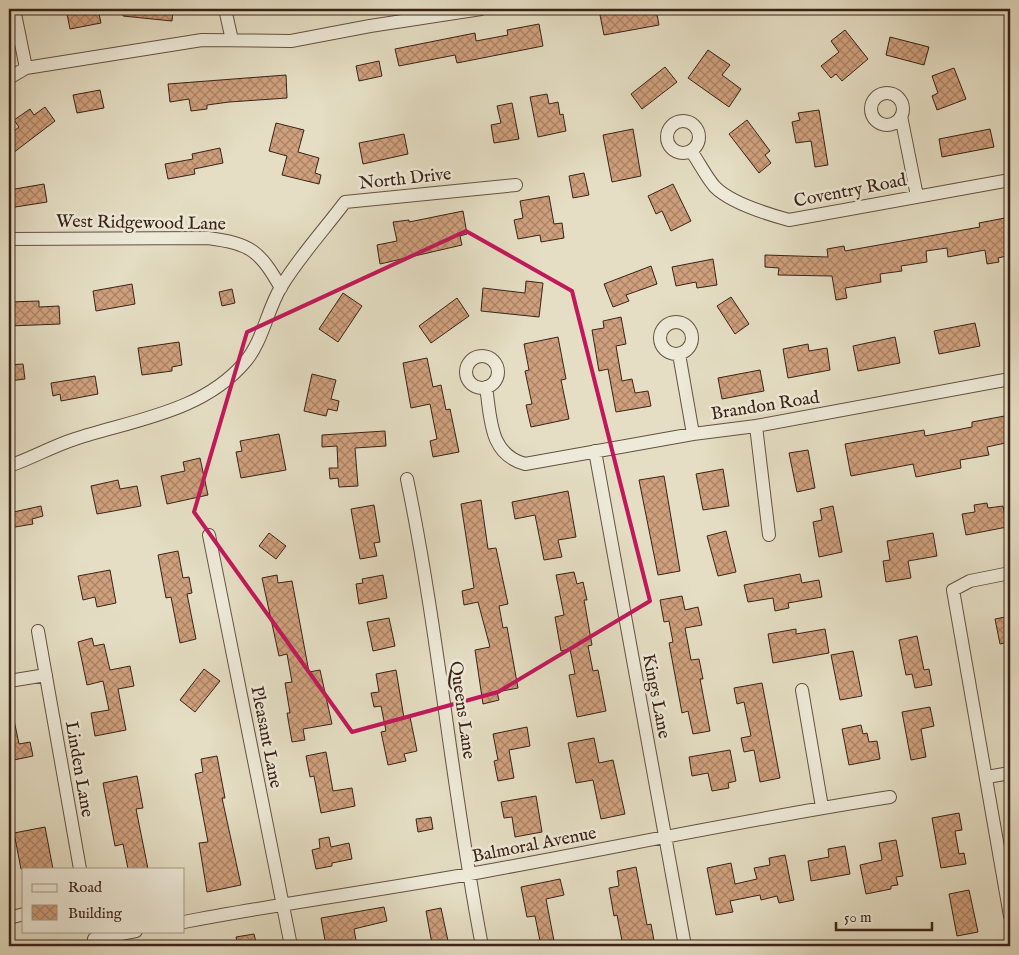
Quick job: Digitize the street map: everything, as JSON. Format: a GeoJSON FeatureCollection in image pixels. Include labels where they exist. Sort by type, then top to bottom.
{"type":"FeatureCollection","features":[{"type":"Feature","properties":{"kind":"street"},"geometry":{"type":"LineString","coordinates":[[14,9],[26,68]]}},
{"type":"Feature","properties":{"kind":"street"},"geometry":{"type":"LineString","coordinates":[[225,9],[232,40]]}},
{"type":"Feature","properties":{"kind":"street"},"geometry":{"type":"LineString","coordinates":[[9,78],[26,68],[202,40],[290,41],[480,9]]}},
{"type":"Feature","properties":{"kind":"street"},"geometry":{"type":"LineString","coordinates":[[901,116],[917,196]]}},
{"type":"Feature","properties":{"kind":"street","name":"Coventry Road"},"geometry":{"type":"LineString","coordinates":[[691,151],[716,187],[751,207],[789,220],[1010,180]]}},
{"type":"Feature","properties":{"kind":"street","name":"North Drive"},"geometry":{"type":"LineString","coordinates":[[9,466],[34,458],[73,440],[186,406],[219,386],[245,361],[266,323],[281,288],[344,202],[516,185]]}},
{"type":"Feature","properties":{"kind":"street","name":"West Ridgewood Lane"},"geometry":{"type":"LineString","coordinates":[[9,239],[208,238],[238,242],[264,259],[281,288]]}},
{"type":"Feature","properties":{"kind":"street"},"geometry":{"type":"LineString","coordinates":[[679,354],[693,434]]}},
{"type":"Feature","properties":{"kind":"street","name":"Brandon Road"},"geometry":{"type":"LineString","coordinates":[[486,387],[496,441],[504,454],[513,461],[525,464],[693,434],[756,426],[1010,379]]}},
{"type":"Feature","properties":{"kind":"street"},"geometry":{"type":"LineString","coordinates":[[756,426],[769,535]]}},
{"type":"Feature","properties":{"kind":"street","name":"Kings Lane"},"geometry":{"type":"LineString","coordinates":[[595,451],[624,619],[685,946]]}},
{"type":"Feature","properties":{"kind":"street","name":"Queens Lane"},"geometry":{"type":"LineString","coordinates":[[407,479],[425,564],[468,874],[482,946]]}},
{"type":"Feature","properties":{"kind":"street","name":"Pleasant Lane"},"geometry":{"type":"LineString","coordinates":[[209,535],[291,946]]}},
{"type":"Feature","properties":{"kind":"street"},"geometry":{"type":"LineString","coordinates":[[1010,573],[970,580],[953,590],[1010,916]]}},
{"type":"Feature","properties":{"kind":"street","name":"Linden Lane"},"geometry":{"type":"LineString","coordinates":[[38,631],[80,868]]}},
{"type":"Feature","properties":{"kind":"street"},"geometry":{"type":"LineString","coordinates":[[9,681],[46,675]]}},
{"type":"Feature","properties":{"kind":"street"},"geometry":{"type":"LineString","coordinates":[[802,690],[822,807]]}},
{"type":"Feature","properties":{"kind":"street"},"geometry":{"type":"LineString","coordinates":[[987,777],[1010,772]]}},
{"type":"Feature","properties":{"kind":"street","name":"Balmoral Avenue"},"geometry":{"type":"LineString","coordinates":[[185,922],[283,903],[468,874],[822,807],[890,797]]}},
{"type":"Feature","properties":{"kind":"street"},"geometry":{"type":"LineString","coordinates":[[9,918],[22,915]]}},
{"type":"Feature","properties":{"kind":"street"},"geometry":{"type":"LineString","coordinates":[[94,939],[131,932]]}},
{"type":"Feature","properties":{"kind":"highlighted area"},"geometry":{"type":"Polygon","coordinates":[[[466,231],[572,291],[650,601],[498,692],[352,732],[194,512],[247,332],[466,231]]]}},
{"type":"Feature","properties":{"kind":"building"},"geometry":{"type":"Polygon","coordinates":[[[66,9],[98,9],[101,23],[70,29],[66,9]]]}},
{"type":"Feature","properties":{"kind":"building"},"geometry":{"type":"Polygon","coordinates":[[[123,9],[173,9],[172,21],[123,16],[123,9]]]}},
{"type":"Feature","properties":{"kind":"building"},"geometry":{"type":"Polygon","coordinates":[[[629,9],[656,9],[659,25],[604,35],[600,15],[629,9]]]}},
{"type":"Feature","properties":{"kind":"building"},"geometry":{"type":"Polygon","coordinates":[[[539,24],[543,46],[457,63],[455,55],[399,66],[395,49],[475,33],[476,41],[508,35],[507,30],[539,24]]]}},
{"type":"Feature","properties":{"kind":"building"},"geometry":{"type":"Polygon","coordinates":[[[845,30],[868,59],[842,81],[836,74],[831,78],[821,66],[839,52],[831,41],[845,30]]]}},
{"type":"Feature","properties":{"kind":"building"},"geometry":{"type":"Polygon","coordinates":[[[890,37],[929,47],[924,65],[886,55],[890,37]]]}},
{"type":"Feature","properties":{"kind":"building"},"geometry":{"type":"Polygon","coordinates":[[[708,50],[730,65],[722,75],[741,89],[729,107],[688,78],[708,50]]]}},
{"type":"Feature","properties":{"kind":"building"},"geometry":{"type":"Polygon","coordinates":[[[379,61],[382,76],[359,81],[356,66],[379,61]]]}},
{"type":"Feature","properties":{"kind":"building"},"geometry":{"type":"Polygon","coordinates":[[[665,67],[677,82],[642,109],[631,94],[665,67]]]}},
{"type":"Feature","properties":{"kind":"building"},"geometry":{"type":"Polygon","coordinates":[[[954,68],[966,99],[937,110],[932,96],[938,93],[932,76],[954,68]]]}},
{"type":"Feature","properties":{"kind":"building"},"geometry":{"type":"Polygon","coordinates":[[[286,75],[287,98],[229,102],[207,105],[207,109],[191,111],[189,99],[170,102],[168,84],[286,75]]]}},
{"type":"Feature","properties":{"kind":"building"},"geometry":{"type":"Polygon","coordinates":[[[100,90],[104,108],[77,113],[73,95],[100,90]]]}},
{"type":"Feature","properties":{"kind":"building"},"geometry":{"type":"Polygon","coordinates":[[[547,94],[549,104],[558,102],[560,115],[563,114],[566,131],[538,137],[530,97],[547,94]]]}},
{"type":"Feature","properties":{"kind":"building"},"geometry":{"type":"Polygon","coordinates":[[[512,103],[519,139],[494,143],[491,125],[501,123],[497,106],[512,103]]]}},
{"type":"Feature","properties":{"kind":"building"},"geometry":{"type":"Polygon","coordinates":[[[45,107],[55,121],[9,156],[9,135],[19,127],[14,120],[30,109],[34,115],[45,107]]]}},
{"type":"Feature","properties":{"kind":"building"},"geometry":{"type":"Polygon","coordinates":[[[819,110],[828,165],[815,167],[811,141],[796,143],[792,122],[800,120],[798,113],[819,110]]]}},
{"type":"Feature","properties":{"kind":"building"},"geometry":{"type":"Polygon","coordinates":[[[747,120],[770,151],[765,155],[771,163],[759,173],[729,134],[747,120]]]}},
{"type":"Feature","properties":{"kind":"building"},"geometry":{"type":"Polygon","coordinates":[[[276,123],[304,130],[298,152],[319,158],[315,173],[321,175],[319,184],[282,175],[287,156],[269,151],[276,123]]]}},
{"type":"Feature","properties":{"kind":"building"},"geometry":{"type":"Polygon","coordinates":[[[633,129],[641,176],[612,182],[603,135],[633,129]]]}},
{"type":"Feature","properties":{"kind":"building"},"geometry":{"type":"Polygon","coordinates":[[[990,129],[994,147],[942,157],[939,139],[990,129]]]}},
{"type":"Feature","properties":{"kind":"building"},"geometry":{"type":"Polygon","coordinates":[[[404,134],[408,154],[363,164],[359,143],[404,134]]]}},
{"type":"Feature","properties":{"kind":"building"},"geometry":{"type":"Polygon","coordinates":[[[220,148],[223,163],[194,169],[195,174],[168,179],[165,164],[193,159],[192,154],[220,148]]]}},
{"type":"Feature","properties":{"kind":"building"},"geometry":{"type":"Polygon","coordinates":[[[584,173],[589,195],[573,198],[569,176],[584,173]]]}},
{"type":"Feature","properties":{"kind":"building"},"geometry":{"type":"Polygon","coordinates":[[[44,184],[47,202],[9,208],[9,190],[44,184]]]}},
{"type":"Feature","properties":{"kind":"building"},"geometry":{"type":"Polygon","coordinates":[[[673,184],[691,221],[671,231],[662,211],[656,214],[648,196],[673,184]]]}},
{"type":"Feature","properties":{"kind":"building"},"geometry":{"type":"Polygon","coordinates":[[[549,196],[554,224],[562,223],[564,238],[541,242],[540,235],[518,239],[514,220],[523,218],[520,201],[549,196]]]}},
{"type":"Feature","properties":{"kind":"building"},"geometry":{"type":"Polygon","coordinates":[[[463,211],[467,234],[460,236],[462,245],[380,264],[377,245],[397,241],[393,222],[409,220],[409,222],[463,211]]]}},
{"type":"Feature","properties":{"kind":"building"},"geometry":{"type":"Polygon","coordinates":[[[1010,217],[1010,255],[998,258],[999,262],[987,264],[985,250],[948,257],[947,248],[926,251],[927,262],[901,266],[902,271],[880,274],[881,282],[845,288],[847,298],[836,300],[832,276],[778,275],[779,268],[765,267],[765,255],[828,257],[827,249],[844,246],[845,251],[980,227],[979,223],[1010,217]]]}},
{"type":"Feature","properties":{"kind":"building"},"geometry":{"type":"Polygon","coordinates":[[[713,259],[717,285],[697,288],[696,282],[676,286],[672,267],[713,259]]]}},
{"type":"Feature","properties":{"kind":"building"},"geometry":{"type":"Polygon","coordinates":[[[651,266],[657,284],[626,295],[629,301],[613,307],[604,284],[651,266]]]}},
{"type":"Feature","properties":{"kind":"building"},"geometry":{"type":"Polygon","coordinates":[[[526,281],[543,283],[539,317],[481,311],[483,288],[525,293],[526,281]]]}},
{"type":"Feature","properties":{"kind":"building"},"geometry":{"type":"Polygon","coordinates":[[[132,284],[135,304],[96,311],[93,291],[132,284]]]}},
{"type":"Feature","properties":{"kind":"building"},"geometry":{"type":"Polygon","coordinates":[[[232,289],[235,303],[222,306],[219,292],[232,289]]]}},
{"type":"Feature","properties":{"kind":"building"},"geometry":{"type":"Polygon","coordinates":[[[343,293],[362,306],[338,342],[319,329],[343,293]]]}},
{"type":"Feature","properties":{"kind":"building"},"geometry":{"type":"Polygon","coordinates":[[[731,297],[749,324],[735,334],[717,306],[731,297]]]}},
{"type":"Feature","properties":{"kind":"building"},"geometry":{"type":"Polygon","coordinates":[[[457,298],[469,316],[431,343],[419,326],[457,298]]]}},
{"type":"Feature","properties":{"kind":"building"},"geometry":{"type":"Polygon","coordinates":[[[39,301],[39,307],[59,306],[60,324],[9,326],[9,302],[39,301]]]}},
{"type":"Feature","properties":{"kind":"building"},"geometry":{"type":"Polygon","coordinates":[[[621,317],[626,344],[616,346],[622,381],[632,379],[635,393],[648,391],[651,406],[616,412],[608,369],[599,371],[592,330],[604,328],[603,321],[621,317]]]}},
{"type":"Feature","properties":{"kind":"building"},"geometry":{"type":"Polygon","coordinates":[[[975,323],[980,346],[939,354],[934,331],[975,323]]]}},
{"type":"Feature","properties":{"kind":"building"},"geometry":{"type":"Polygon","coordinates":[[[558,337],[566,379],[561,380],[569,419],[531,427],[526,405],[532,404],[525,371],[529,370],[524,344],[558,337]]]}},
{"type":"Feature","properties":{"kind":"building"},"geometry":{"type":"Polygon","coordinates":[[[895,337],[900,363],[858,371],[853,346],[895,337]]]}},
{"type":"Feature","properties":{"kind":"building"},"geometry":{"type":"Polygon","coordinates":[[[179,342],[182,365],[172,367],[172,371],[142,375],[138,348],[179,342]]]}},
{"type":"Feature","properties":{"kind":"building"},"geometry":{"type":"Polygon","coordinates":[[[808,344],[809,351],[827,348],[830,370],[788,378],[783,349],[808,344]]]}},
{"type":"Feature","properties":{"kind":"building"},"geometry":{"type":"Polygon","coordinates":[[[427,358],[433,387],[441,385],[446,410],[450,409],[459,452],[433,457],[430,441],[437,439],[430,404],[411,408],[403,363],[427,358]]]}},
{"type":"Feature","properties":{"kind":"building"},"geometry":{"type":"Polygon","coordinates":[[[23,364],[25,379],[9,381],[9,365],[23,364]]]}},
{"type":"Feature","properties":{"kind":"building"},"geometry":{"type":"Polygon","coordinates":[[[760,370],[764,391],[722,399],[718,378],[760,370]]]}},
{"type":"Feature","properties":{"kind":"building"},"geometry":{"type":"Polygon","coordinates":[[[312,374],[336,380],[331,399],[339,401],[337,411],[328,409],[326,416],[304,411],[312,374]]]}},
{"type":"Feature","properties":{"kind":"building"},"geometry":{"type":"Polygon","coordinates":[[[95,376],[98,394],[61,401],[60,394],[53,396],[51,383],[95,376]]]}},
{"type":"Feature","properties":{"kind":"building"},"geometry":{"type":"Polygon","coordinates":[[[1010,415],[1010,442],[987,447],[989,455],[960,460],[961,468],[916,477],[913,464],[851,476],[845,444],[924,430],[925,436],[972,427],[972,422],[1010,415]]]}},
{"type":"Feature","properties":{"kind":"building"},"geometry":{"type":"Polygon","coordinates":[[[385,431],[386,446],[355,448],[358,486],[339,487],[338,478],[330,479],[329,468],[338,468],[337,446],[322,447],[322,435],[385,431]]]}},
{"type":"Feature","properties":{"kind":"building"},"geometry":{"type":"Polygon","coordinates":[[[279,434],[286,470],[241,478],[236,452],[242,451],[240,441],[279,434]]]}},
{"type":"Feature","properties":{"kind":"building"},"geometry":{"type":"Polygon","coordinates":[[[808,450],[815,488],[797,492],[789,453],[808,450]]]}},
{"type":"Feature","properties":{"kind":"building"},"geometry":{"type":"Polygon","coordinates":[[[200,458],[208,495],[167,504],[161,476],[185,471],[183,462],[200,458]]]}},
{"type":"Feature","properties":{"kind":"building"},"geometry":{"type":"Polygon","coordinates":[[[723,469],[729,506],[703,510],[696,474],[723,469]]]}},
{"type":"Feature","properties":{"kind":"building"},"geometry":{"type":"Polygon","coordinates":[[[664,476],[680,571],[658,575],[639,480],[664,476]]]}},
{"type":"Feature","properties":{"kind":"building"},"geometry":{"type":"Polygon","coordinates":[[[118,480],[120,489],[137,486],[141,506],[97,514],[91,486],[118,480]]]}},
{"type":"Feature","properties":{"kind":"building"},"geometry":{"type":"Polygon","coordinates":[[[568,491],[576,537],[558,540],[562,557],[544,560],[535,515],[515,519],[512,502],[568,491]]]}},
{"type":"Feature","properties":{"kind":"building"},"geometry":{"type":"Polygon","coordinates":[[[481,500],[488,549],[496,548],[508,604],[499,606],[503,628],[507,627],[518,688],[497,692],[499,700],[483,704],[475,650],[490,647],[478,602],[464,605],[462,591],[474,588],[461,504],[481,500]]]}},
{"type":"Feature","properties":{"kind":"building"},"geometry":{"type":"Polygon","coordinates":[[[987,503],[988,508],[1003,506],[1007,527],[966,535],[962,514],[975,512],[974,505],[987,503]]]}},
{"type":"Feature","properties":{"kind":"building"},"geometry":{"type":"Polygon","coordinates":[[[374,505],[380,542],[374,543],[377,556],[360,559],[351,509],[374,505]]]}},
{"type":"Feature","properties":{"kind":"building"},"geometry":{"type":"Polygon","coordinates":[[[41,506],[43,516],[32,519],[33,524],[9,528],[9,513],[41,506]]]}},
{"type":"Feature","properties":{"kind":"building"},"geometry":{"type":"Polygon","coordinates":[[[833,506],[842,552],[819,557],[813,522],[822,520],[820,509],[833,506]]]}},
{"type":"Feature","properties":{"kind":"building"},"geometry":{"type":"Polygon","coordinates":[[[726,531],[736,572],[718,576],[707,536],[726,531]]]}},
{"type":"Feature","properties":{"kind":"building"},"geometry":{"type":"Polygon","coordinates":[[[269,533],[286,546],[276,559],[259,546],[269,533]]]}},
{"type":"Feature","properties":{"kind":"building"},"geometry":{"type":"Polygon","coordinates":[[[933,533],[937,556],[908,561],[911,578],[886,582],[883,561],[890,560],[887,541],[933,533]]]}},
{"type":"Feature","properties":{"kind":"building"},"geometry":{"type":"Polygon","coordinates":[[[178,551],[183,578],[189,577],[192,593],[187,594],[196,639],[180,643],[171,597],[166,598],[158,555],[178,551]]]}},
{"type":"Feature","properties":{"kind":"building"},"geometry":{"type":"Polygon","coordinates":[[[110,570],[116,603],[97,607],[95,597],[83,600],[78,576],[110,570]]]}},
{"type":"Feature","properties":{"kind":"building"},"geometry":{"type":"Polygon","coordinates":[[[574,572],[577,584],[583,582],[587,600],[584,600],[592,645],[588,646],[593,671],[598,670],[606,711],[577,717],[569,675],[575,674],[570,649],[561,651],[555,617],[564,615],[556,575],[574,572]]]}},
{"type":"Feature","properties":{"kind":"building"},"geometry":{"type":"Polygon","coordinates":[[[800,574],[802,583],[819,580],[822,597],[788,603],[789,608],[775,611],[773,598],[748,602],[744,585],[800,574]]]}},
{"type":"Feature","properties":{"kind":"building"},"geometry":{"type":"Polygon","coordinates":[[[277,575],[278,583],[292,581],[309,672],[320,670],[332,724],[303,729],[305,740],[292,742],[287,713],[290,713],[285,683],[292,682],[287,654],[279,656],[262,578],[277,575]]]}},
{"type":"Feature","properties":{"kind":"building"},"geometry":{"type":"Polygon","coordinates":[[[383,575],[387,598],[359,604],[356,584],[363,583],[362,579],[383,575]]]}},
{"type":"Feature","properties":{"kind":"building"},"geometry":{"type":"Polygon","coordinates":[[[682,596],[685,610],[698,607],[702,625],[685,628],[691,660],[699,659],[703,679],[700,679],[710,731],[693,734],[688,711],[682,713],[669,643],[673,642],[669,621],[664,622],[660,600],[682,596]]]}},
{"type":"Feature","properties":{"kind":"building"},"geometry":{"type":"Polygon","coordinates":[[[1010,616],[1010,642],[1000,644],[995,619],[1010,616]]]}},
{"type":"Feature","properties":{"kind":"building"},"geometry":{"type":"Polygon","coordinates":[[[389,618],[395,646],[373,651],[367,622],[389,618]]]}},
{"type":"Feature","properties":{"kind":"building"},"geometry":{"type":"Polygon","coordinates":[[[796,629],[796,634],[825,629],[829,653],[773,663],[768,634],[796,629]]]}},
{"type":"Feature","properties":{"kind":"building"},"geometry":{"type":"Polygon","coordinates":[[[917,636],[924,670],[929,669],[932,685],[915,688],[912,674],[906,675],[899,640],[917,636]]]}},
{"type":"Feature","properties":{"kind":"building"},"geometry":{"type":"Polygon","coordinates":[[[92,638],[94,646],[104,644],[110,670],[130,666],[134,686],[118,689],[126,730],[95,736],[91,713],[109,710],[103,681],[87,685],[78,642],[92,638]]]}},
{"type":"Feature","properties":{"kind":"building"},"geometry":{"type":"Polygon","coordinates":[[[853,651],[862,696],[840,700],[831,655],[853,651]]]}},
{"type":"Feature","properties":{"kind":"building"},"geometry":{"type":"Polygon","coordinates":[[[204,669],[220,681],[195,712],[180,700],[204,669]]]}},
{"type":"Feature","properties":{"kind":"building"},"geometry":{"type":"Polygon","coordinates":[[[396,670],[404,718],[410,717],[417,751],[404,754],[406,761],[388,765],[381,732],[386,731],[381,706],[374,707],[371,693],[379,692],[376,674],[396,670]]]}},
{"type":"Feature","properties":{"kind":"building"},"geometry":{"type":"Polygon","coordinates":[[[762,683],[780,778],[760,782],[754,750],[744,752],[741,738],[751,736],[744,702],[737,704],[734,688],[762,683]]]}},
{"type":"Feature","properties":{"kind":"building"},"geometry":{"type":"Polygon","coordinates":[[[930,707],[934,726],[921,729],[926,757],[911,760],[902,712],[930,707]]]}},
{"type":"Feature","properties":{"kind":"building"},"geometry":{"type":"Polygon","coordinates":[[[9,720],[14,720],[19,744],[30,742],[33,756],[9,761],[9,720]]]}},
{"type":"Feature","properties":{"kind":"building"},"geometry":{"type":"Polygon","coordinates":[[[861,725],[863,734],[867,733],[869,742],[877,741],[880,759],[849,765],[842,729],[861,725]]]}},
{"type":"Feature","properties":{"kind":"building"},"geometry":{"type":"Polygon","coordinates":[[[527,727],[530,746],[509,750],[514,778],[498,781],[494,761],[498,760],[493,734],[527,727]]]}},
{"type":"Feature","properties":{"kind":"building"},"geometry":{"type":"Polygon","coordinates":[[[594,738],[599,763],[613,760],[625,814],[601,819],[593,780],[576,783],[568,743],[594,738]]]}},
{"type":"Feature","properties":{"kind":"building"},"geometry":{"type":"Polygon","coordinates":[[[730,750],[736,781],[728,783],[729,788],[712,791],[708,773],[692,776],[689,757],[730,750]]]}},
{"type":"Feature","properties":{"kind":"building"},"geometry":{"type":"Polygon","coordinates":[[[326,752],[333,791],[352,788],[355,806],[321,813],[314,776],[310,777],[306,756],[326,752]]]}},
{"type":"Feature","properties":{"kind":"building"},"geometry":{"type":"Polygon","coordinates":[[[217,756],[225,798],[222,798],[241,885],[207,892],[199,843],[208,842],[195,774],[203,772],[201,759],[217,756]]]}},
{"type":"Feature","properties":{"kind":"building"},"geometry":{"type":"Polygon","coordinates":[[[137,776],[143,808],[136,809],[148,868],[128,868],[123,844],[115,846],[103,783],[137,776]]]}},
{"type":"Feature","properties":{"kind":"building"},"geometry":{"type":"Polygon","coordinates":[[[536,796],[542,832],[515,837],[512,817],[504,818],[501,802],[536,796]]]}},
{"type":"Feature","properties":{"kind":"building"},"geometry":{"type":"Polygon","coordinates":[[[959,813],[962,830],[955,831],[959,854],[964,853],[966,864],[941,868],[932,818],[959,813]]]}},
{"type":"Feature","properties":{"kind":"building"},"geometry":{"type":"Polygon","coordinates":[[[431,817],[433,829],[418,832],[416,819],[431,817]]]}},
{"type":"Feature","properties":{"kind":"building"},"geometry":{"type":"Polygon","coordinates":[[[45,827],[53,868],[21,869],[14,833],[45,827]]]}},
{"type":"Feature","properties":{"kind":"building"},"geometry":{"type":"Polygon","coordinates":[[[329,837],[331,847],[349,843],[352,859],[316,869],[312,850],[320,848],[319,839],[329,837]]]}},
{"type":"Feature","properties":{"kind":"building"},"geometry":{"type":"Polygon","coordinates":[[[896,840],[903,876],[896,877],[898,885],[891,886],[891,889],[866,894],[860,865],[882,860],[879,843],[896,840]]]}},
{"type":"Feature","properties":{"kind":"building"},"geometry":{"type":"Polygon","coordinates":[[[845,846],[850,874],[811,881],[808,861],[829,857],[828,849],[845,846]]]}},
{"type":"Feature","properties":{"kind":"building"},"geometry":{"type":"Polygon","coordinates":[[[785,855],[794,900],[779,903],[777,896],[761,900],[760,895],[730,901],[733,912],[716,915],[707,868],[731,863],[735,884],[757,879],[754,868],[770,865],[769,858],[785,855]]]}},
{"type":"Feature","properties":{"kind":"building"},"geometry":{"type":"Polygon","coordinates":[[[636,867],[647,925],[651,924],[655,946],[623,946],[617,915],[614,916],[609,888],[619,886],[617,871],[636,867]]]}},
{"type":"Feature","properties":{"kind":"building"},"geometry":{"type":"Polygon","coordinates":[[[560,879],[564,895],[546,899],[555,946],[541,946],[535,916],[527,917],[521,887],[560,879]]]}},
{"type":"Feature","properties":{"kind":"building"},"geometry":{"type":"Polygon","coordinates":[[[969,890],[978,932],[957,936],[949,894],[969,890]]]}},
{"type":"Feature","properties":{"kind":"building"},"geometry":{"type":"Polygon","coordinates":[[[384,907],[387,921],[354,929],[357,946],[326,946],[321,918],[384,907]]]}},
{"type":"Feature","properties":{"kind":"building"},"geometry":{"type":"Polygon","coordinates":[[[441,908],[448,941],[432,944],[426,911],[441,908]]]}},
{"type":"Feature","properties":{"kind":"building"},"geometry":{"type":"Polygon","coordinates":[[[254,934],[257,946],[238,946],[236,937],[254,934]]]}}]}
